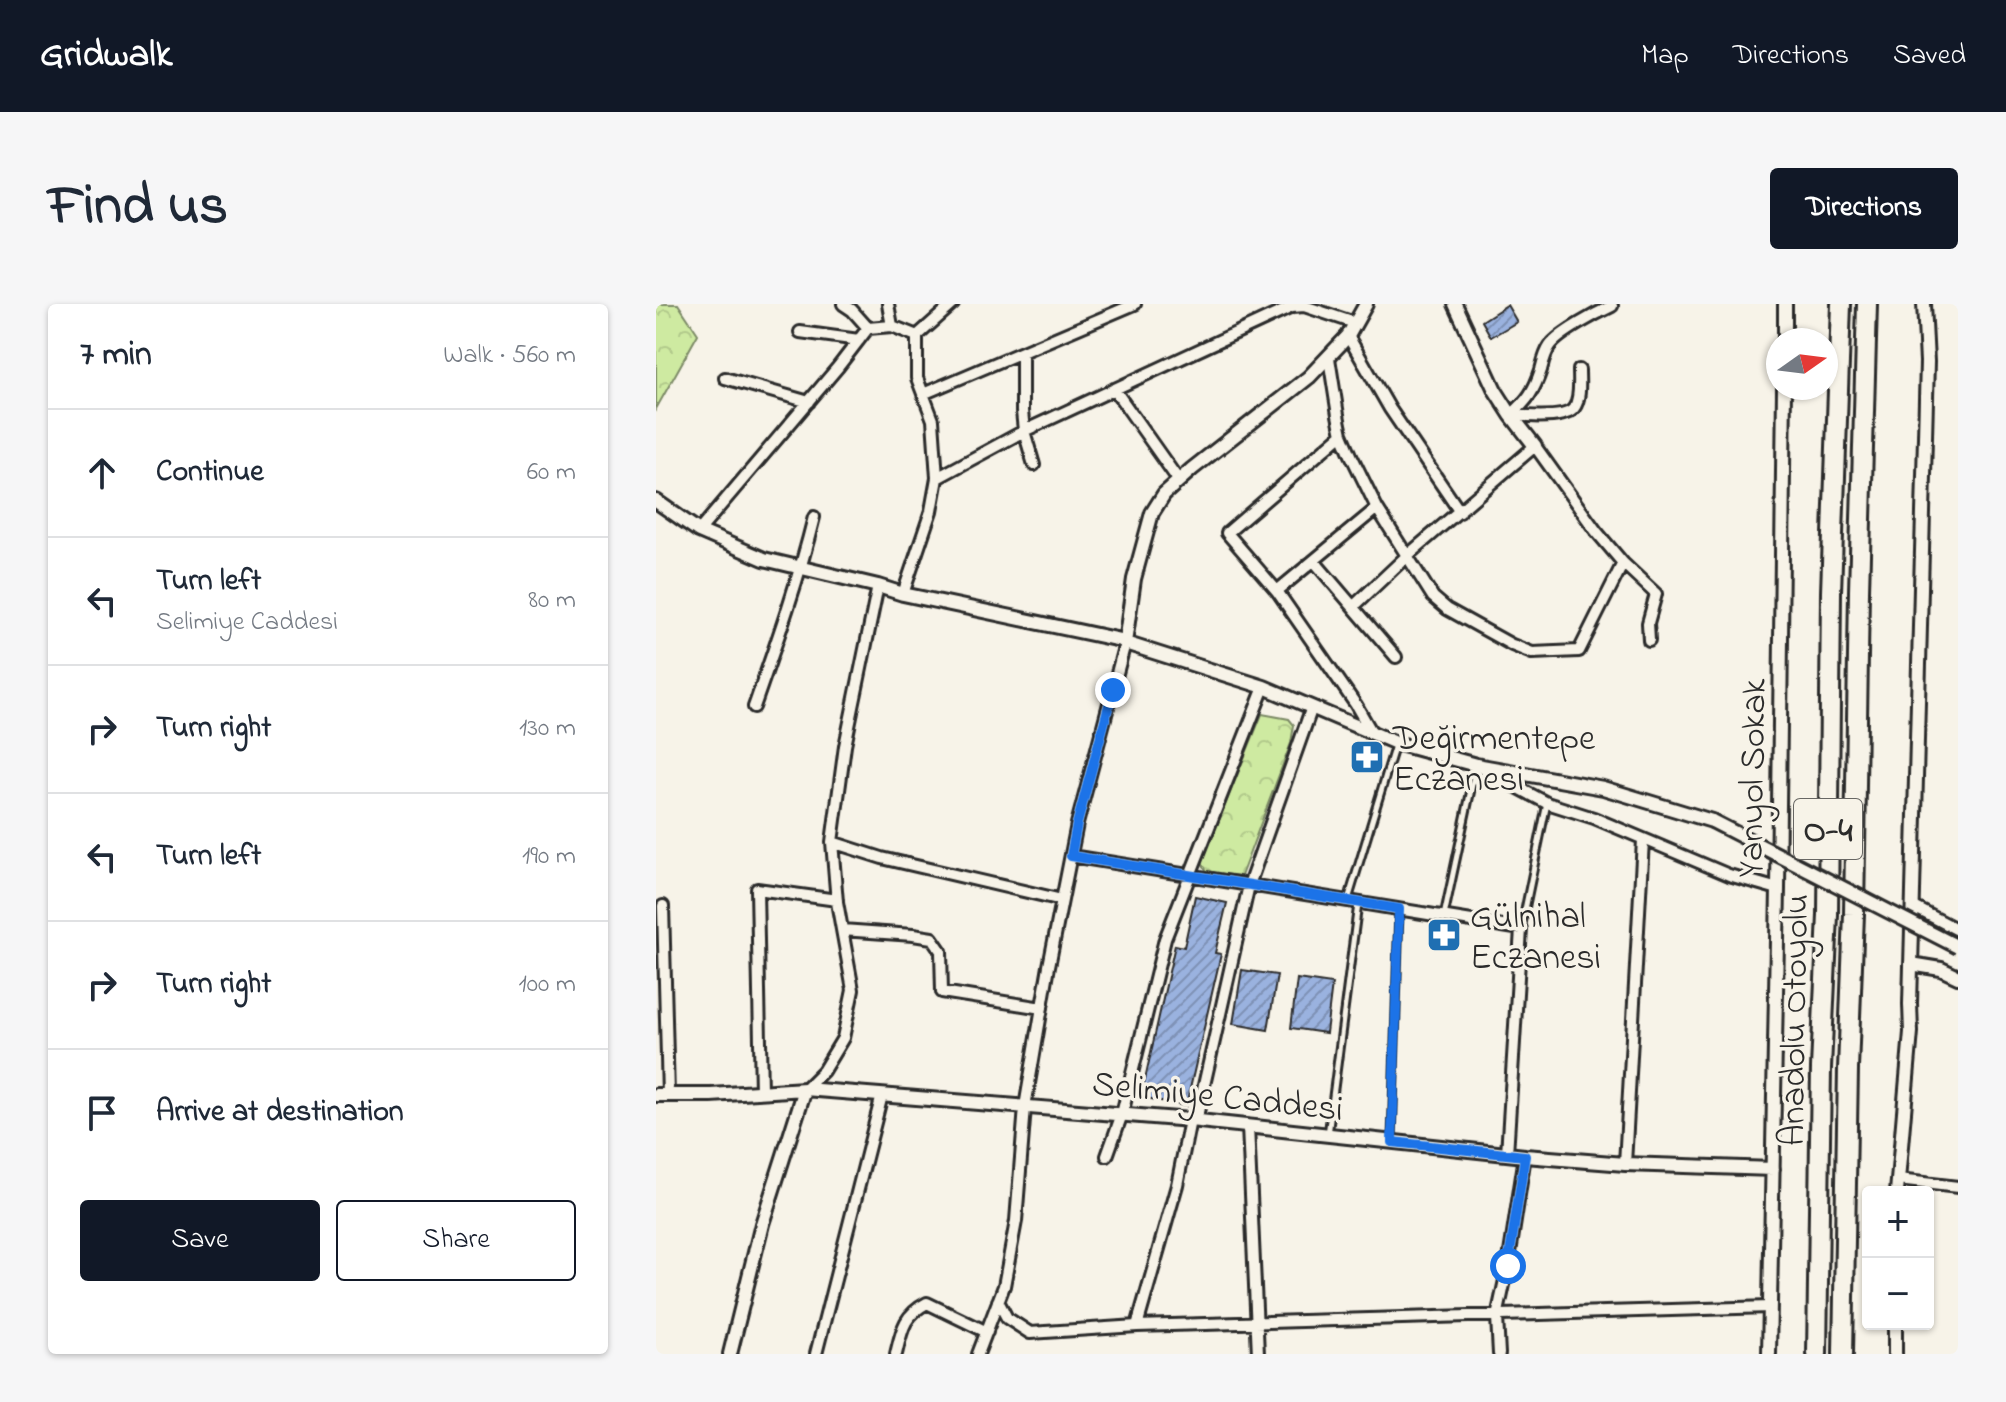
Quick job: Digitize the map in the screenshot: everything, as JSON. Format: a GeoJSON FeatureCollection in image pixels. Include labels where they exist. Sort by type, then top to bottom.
{"type":"FeatureCollection","features":[{"type":"Feature","properties":{"kind":"highway","name":"Anadolu Otoyolu"},"geometry":{"type":"LineString","coordinates":[[1817,1354],[1821,1068],[1828,915],[1831,592],[1841,304]]}},
{"type":"Feature","properties":{"kind":"highway","name":"Anadolu Otoyolu"},"geometry":{"type":"LineString","coordinates":[[1843,1354],[1867,304]]}},
{"type":"Feature","properties":{"kind":"street"},"geometry":{"type":"LineString","coordinates":[[843,304],[868,328]]}},
{"type":"Feature","properties":{"kind":"street"},"geometry":{"type":"LineString","coordinates":[[888,304],[892,326]]}},
{"type":"Feature","properties":{"kind":"street"},"geometry":{"type":"LineString","coordinates":[[903,594],[931,511],[937,478],[933,420],[917,378],[917,336],[953,304]]}},
{"type":"Feature","properties":{"kind":"street"},"geometry":{"type":"LineString","coordinates":[[923,394],[1135,304]]}},
{"type":"Feature","properties":{"kind":"street"},"geometry":{"type":"LineString","coordinates":[[1324,304],[1335,318]]}},
{"type":"Feature","properties":{"kind":"street"},"geometry":{"type":"LineString","coordinates":[[978,1354],[1004,1286],[1016,1221],[1025,1107],[1062,900],[1077,824],[1125,642],[1134,579],[1152,513],[1164,494],[1329,358],[1348,336],[1366,304]]}},
{"type":"Feature","properties":{"kind":"street"},"geometry":{"type":"LineString","coordinates":[[1455,304],[1495,390],[1511,415],[1596,531],[1623,563],[1656,594],[1648,623],[1649,640]]}},
{"type":"Feature","properties":{"kind":"street"},"geometry":{"type":"LineString","coordinates":[[1785,304],[1785,328]]}},
{"type":"Feature","properties":{"kind":"street"},"geometry":{"type":"LineString","coordinates":[[1898,1186],[1911,1032],[1927,362],[1924,304]]}},
{"type":"Feature","properties":{"kind":"street"},"geometry":{"type":"LineString","coordinates":[[937,478],[1024,431],[1292,307],[1302,305],[1355,323]]}},
{"type":"Feature","properties":{"kind":"street"},"geometry":{"type":"LineString","coordinates":[[1511,415],[1525,403],[1534,389],[1550,345],[1612,306]]}},
{"type":"Feature","properties":{"kind":"street"},"geometry":{"type":"LineString","coordinates":[[699,531],[868,328],[892,326],[917,336]]}},
{"type":"Feature","properties":{"kind":"street"},"geometry":{"type":"LineString","coordinates":[[800,332],[859,340]]}},
{"type":"Feature","properties":{"kind":"street"},"geometry":{"type":"LineString","coordinates":[[1348,336],[1390,409],[1460,512]]}},
{"type":"Feature","properties":{"kind":"street"},"geometry":{"type":"LineString","coordinates":[[1022,353],[1024,431],[1034,465]]}},
{"type":"Feature","properties":{"kind":"street"},"geometry":{"type":"LineString","coordinates":[[1329,358],[1342,434],[1377,508],[1433,597],[1447,609],[1532,653],[1579,651],[1623,563]]}},
{"type":"Feature","properties":{"kind":"street"},"geometry":{"type":"LineString","coordinates":[[1511,415],[1570,413],[1579,397],[1579,370]]}},
{"type":"Feature","properties":{"kind":"street"},"geometry":{"type":"LineString","coordinates":[[725,378],[809,402]]}},
{"type":"Feature","properties":{"kind":"street"},"geometry":{"type":"LineString","coordinates":[[1114,389],[1179,481]]}},
{"type":"Feature","properties":{"kind":"street","name":"Yanyol Sokak"},"geometry":{"type":"LineString","coordinates":[[1769,1354],[1784,400]]}},
{"type":"Feature","properties":{"kind":"street"},"geometry":{"type":"LineString","coordinates":[[1342,434],[1227,533],[1277,591],[1372,733]]}},
{"type":"Feature","properties":{"kind":"street"},"geometry":{"type":"LineString","coordinates":[[1354,606],[1408,555],[1535,446]]}},
{"type":"Feature","properties":{"kind":"street"},"geometry":{"type":"LineString","coordinates":[[656,501],[699,531],[764,559],[903,594],[1125,642],[1264,687],[1396,743],[1476,765],[1603,788],[1712,821],[1958,947]]}},
{"type":"Feature","properties":{"kind":"street"},"geometry":{"type":"LineString","coordinates":[[1277,591],[1377,508]]}},
{"type":"Feature","properties":{"kind":"street"},"geometry":{"type":"LineString","coordinates":[[754,707],[801,569],[814,517]]}},
{"type":"Feature","properties":{"kind":"street"},"geometry":{"type":"LineString","coordinates":[[1314,561],[1396,657]]}},
{"type":"Feature","properties":{"kind":"street"},"geometry":{"type":"LineString","coordinates":[[730,1354],[762,1224],[805,1089],[823,1071],[843,1038],[853,990],[837,900],[832,842],[845,746],[878,586]]}},
{"type":"Feature","properties":{"kind":"street"},"geometry":{"type":"LineString","coordinates":[[1107,1156],[1122,1114],[1165,939],[1264,687]]}},
{"type":"Feature","properties":{"kind":"street"},"geometry":{"type":"LineString","coordinates":[[1137,1326],[1177,1185],[1249,885],[1312,707]]}},
{"type":"Feature","properties":{"kind":"street"},"geometry":{"type":"LineString","coordinates":[[1476,765],[1547,803],[1594,818],[1729,875],[1778,889]]}},
{"type":"Feature","properties":{"kind":"street"},"geometry":{"type":"LineString","coordinates":[[1625,1164],[1643,840]]}},
{"type":"Feature","properties":{"kind":"street"},"geometry":{"type":"LineString","coordinates":[[832,842],[882,858],[1062,900]]}},
{"type":"Feature","properties":{"kind":"street"},"geometry":{"type":"LineString","coordinates":[[1071,856],[1521,929],[1507,1154]]}},
{"type":"Feature","properties":{"kind":"street"},"geometry":{"type":"LineString","coordinates":[[761,1092],[757,889],[837,900]]}},
{"type":"Feature","properties":{"kind":"street"},"geometry":{"type":"LineString","coordinates":[[662,1095],[663,906]]}},
{"type":"Feature","properties":{"kind":"street"},"geometry":{"type":"LineString","coordinates":[[1912,906],[1958,930]]}},
{"type":"Feature","properties":{"kind":"street"},"geometry":{"type":"LineString","coordinates":[[842,930],[932,938],[941,951],[942,992],[1042,1008]]}},
{"type":"Feature","properties":{"kind":"street"},"geometry":{"type":"LineString","coordinates":[[1911,964],[1941,969],[1958,977]]}},
{"type":"Feature","properties":{"kind":"street","name":"Selimiye Caddesi"},"geometry":{"type":"LineString","coordinates":[[662,1095],[805,1089],[1193,1120],[1525,1156],[1625,1164],[1773,1169]]}},
{"type":"Feature","properties":{"kind":"street"},"geometry":{"type":"LineString","coordinates":[[816,1354],[882,1095]]}},
{"type":"Feature","properties":{"kind":"street"},"geometry":{"type":"LineString","coordinates":[[1248,1126],[1258,1354]]}},
{"type":"Feature","properties":{"kind":"street"},"geometry":{"type":"LineString","coordinates":[[1499,1354],[1497,1317],[1525,1156]]}},
{"type":"Feature","properties":{"kind":"street"},"geometry":{"type":"LineString","coordinates":[[1934,1187],[1958,1187]]}},
{"type":"Feature","properties":{"kind":"street"},"geometry":{"type":"LineString","coordinates":[[998,1301],[1007,1318],[1030,1333],[1137,1326],[1770,1307]]}},
{"type":"Feature","properties":{"kind":"street"},"geometry":{"type":"LineString","coordinates":[[896,1354],[912,1311],[927,1303],[987,1332]]}},
{"type":"Feature","properties":{"kind":"street"},"geometry":{"type":"LineString","coordinates":[[1895,1330],[1895,1354]]}},
{"type":"Feature","properties":{"kind":"lane"},"geometry":{"type":"LineString","coordinates":[[1328,1135],[1353,902],[1396,743]]}},
{"type":"Feature","properties":{"kind":"lane"},"geometry":{"type":"LineString","coordinates":[[1444,916],[1476,765]]}},
{"type":"Feature","properties":{"kind":"lane"},"geometry":{"type":"LineString","coordinates":[[1521,929],[1547,803]]}},
{"type":"Feature","properties":{"kind":"lane"},"geometry":{"type":"LineString","coordinates":[[1392,1142],[1399,909]]}},
{"type":"Feature","properties":{"kind":"green space"},"geometry":{"type":"Polygon","coordinates":[[[656,304],[678,304],[698,334],[656,409],[656,304]]]}},
{"type":"Feature","properties":{"kind":"green space"},"geometry":{"type":"Polygon","coordinates":[[[1262,714],[1289,719],[1294,725],[1291,743],[1241,876],[1207,872],[1202,862],[1262,714]]]}},
{"type":"Feature","properties":{"kind":"building"},"geometry":{"type":"Polygon","coordinates":[[[1507,305],[1517,322],[1491,337],[1482,321],[1507,305]]]}},
{"type":"Feature","properties":{"kind":"building"},"geometry":{"type":"Polygon","coordinates":[[[1195,896],[1227,903],[1215,953],[1221,954],[1186,1106],[1141,1097],[1175,945],[1184,947],[1195,896]]]}},
{"type":"Feature","properties":{"kind":"building"},"geometry":{"type":"Polygon","coordinates":[[[1242,970],[1277,975],[1268,1030],[1233,1024],[1242,970]]]}},
{"type":"Feature","properties":{"kind":"building"},"geometry":{"type":"Polygon","coordinates":[[[1297,979],[1332,984],[1326,1033],[1291,1028],[1297,979]]]}},
{"type":"Feature","properties":{"kind":"place","name":"Değirmentepe Eczanesi"},"geometry":{"type":"Point","coordinates":[1367,757]}},
{"type":"Feature","properties":{"kind":"place","name":"Gülnihal Eczanesi"},"geometry":{"type":"Point","coordinates":[1444,935]}},
{"type":"Feature","properties":{"kind":"route"},"geometry":{"type":"LineString","coordinates":[[1113,690],[1071,856],[1399,909],[1392,1142],[1525,1156],[1508,1266]]}}]}
